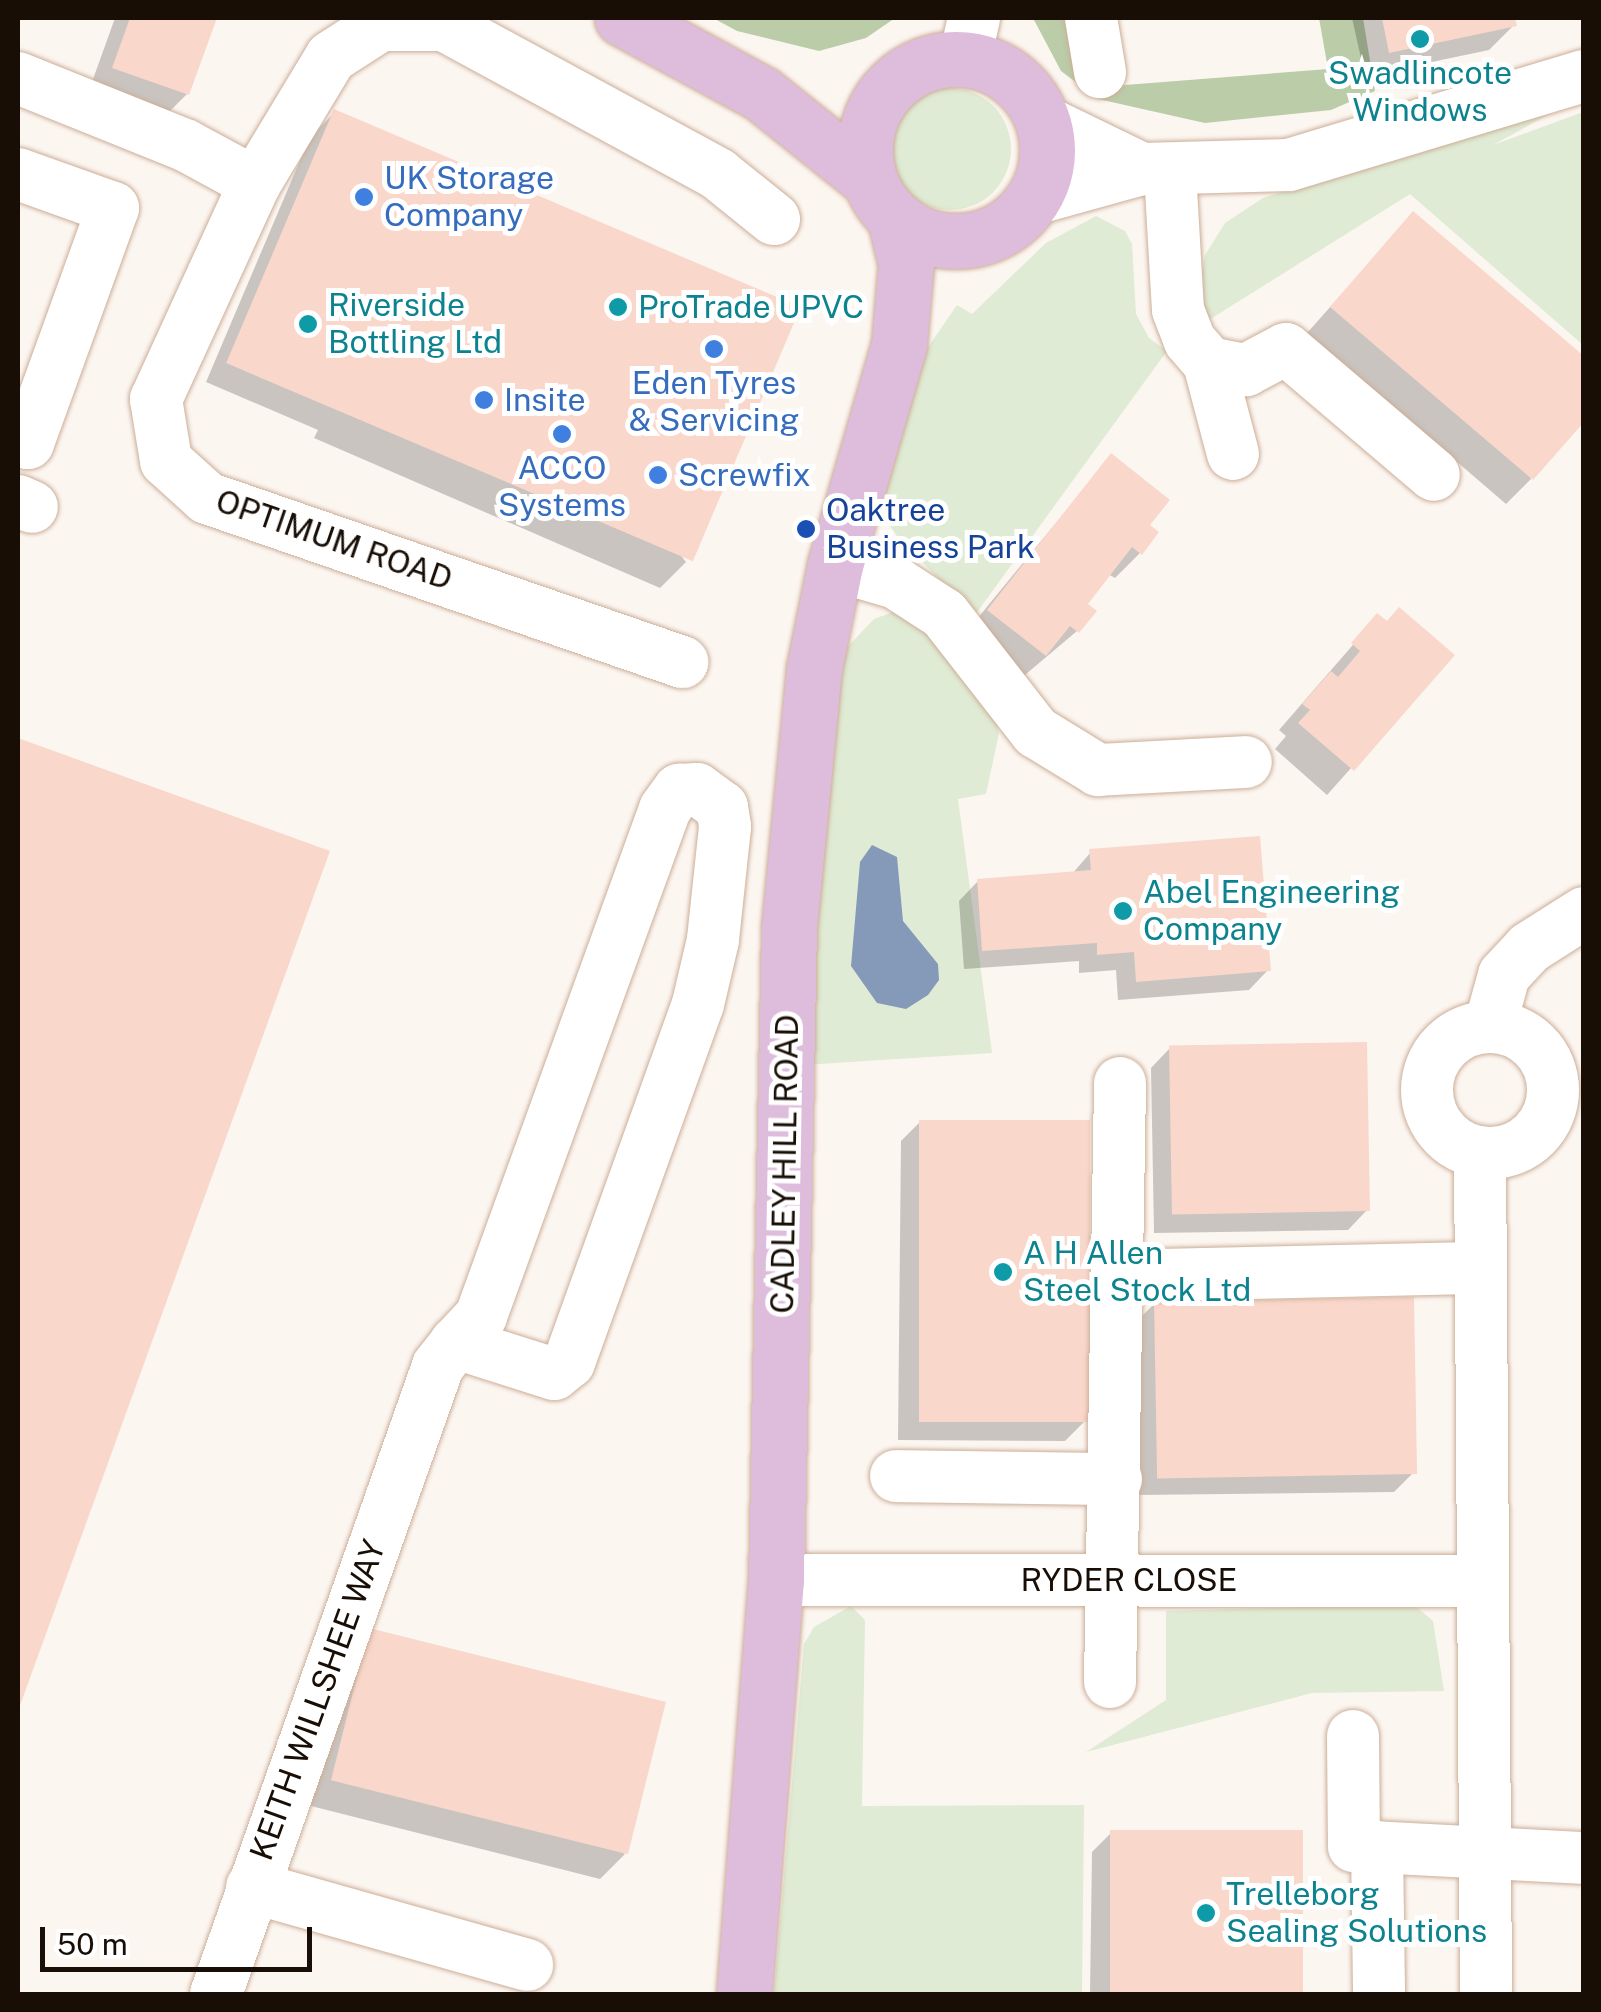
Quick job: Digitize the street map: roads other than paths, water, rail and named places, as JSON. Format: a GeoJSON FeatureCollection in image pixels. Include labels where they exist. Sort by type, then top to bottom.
{"type":"FeatureCollection","features":[{"type":"Feature","properties":{"kind":"main road"},"geometry":{"type":"LineString","coordinates":[[622,18],[762,94],[882,199],[949,242],[980,238],[1010,224],[1034,199],[1050,152],[1043,122],[1028,93],[970,38],[913,68],[888,88],[866,134],[882,199]]}},
{"type":"Feature","properties":{"kind":"main road"},"geometry":{"type":"LineString","coordinates":[[762,94],[845,96],[888,88]]}},
{"type":"Feature","properties":{"kind":"main road","name":"CADLEY HILL ROAD"},"geometry":{"type":"LineString","coordinates":[[744,1994],[776,1580],[788,928],[814,668],[835,565],[899,345],[906,264],[882,199]]}},
{"type":"Feature","properties":{"kind":"main road","name":"CADLEY HILL ROAD"},"geometry":{"type":"LineString","coordinates":[[899,345],[980,238]]}},
{"type":"Feature","properties":{"kind":"street"},"geometry":{"type":"LineString","coordinates":[[1091,18],[1100,72]]}},
{"type":"Feature","properties":{"kind":"street","name":"OPTIMUM ROAD"},"geometry":{"type":"LineString","coordinates":[[682,662],[207,498],[166,461],[156,399],[255,183],[331,57],[381,25],[444,25],[718,174],[774,219]]}},
{"type":"Feature","properties":{"kind":"street"},"geometry":{"type":"LineString","coordinates":[[1034,199],[1156,171],[1289,165],[1584,76]]}},
{"type":"Feature","properties":{"kind":"street"},"geometry":{"type":"LineString","coordinates":[[18,78],[184,145],[255,183]]}},
{"type":"Feature","properties":{"kind":"street"},"geometry":{"type":"LineString","coordinates":[[1043,122],[1156,171]]}},
{"type":"Feature","properties":{"kind":"street"},"geometry":{"type":"LineString","coordinates":[[1156,171],[1178,310],[1208,363],[1233,454]]}},
{"type":"Feature","properties":{"kind":"street"},"geometry":{"type":"LineString","coordinates":[[18,174],[113,208],[28,443],[18,439]]}},
{"type":"Feature","properties":{"kind":"street"},"geometry":{"type":"LineString","coordinates":[[1208,363],[1246,370],[1286,349],[1434,475]]}},
{"type":"Feature","properties":{"kind":"street"},"geometry":{"type":"LineString","coordinates":[[835,565],[896,583],[944,614],[1036,732],[1098,770],[1246,762]]}},
{"type":"Feature","properties":{"kind":"street","name":"KEITH WILLSHEE WAY"},"geometry":{"type":"LineString","coordinates":[[216,1994],[438,1366],[456,1343],[480,1316],[664,809],[679,790],[697,789],[722,807],[725,827],[713,940],[698,1004],[570,1362],[554,1374],[456,1343]]}},
{"type":"Feature","properties":{"kind":"street"},"geometry":{"type":"LineString","coordinates":[[1490,1026],[1504,975],[1529,948],[1584,913]]}},
{"type":"Feature","properties":{"kind":"street"},"geometry":{"type":"LineString","coordinates":[[1490,1026],[1517,1033],[1539,1050],[1553,1096],[1534,1136],[1509,1151],[1480,1153],[1455,1143],[1438,1126],[1428,1105],[1428,1075],[1452,1042],[1490,1026]]}},
{"type":"Feature","properties":{"kind":"street"},"geometry":{"type":"LineString","coordinates":[[1110,1682],[1115,1580],[1120,1083]]}},
{"type":"Feature","properties":{"kind":"street"},"geometry":{"type":"LineString","coordinates":[[1480,1153],[1486,1994]]}},
{"type":"Feature","properties":{"kind":"street"},"geometry":{"type":"LineString","coordinates":[[1118,1276],[1480,1268]]}},
{"type":"Feature","properties":{"kind":"street"},"geometry":{"type":"LineString","coordinates":[[896,1476],[1116,1479]]}},
{"type":"Feature","properties":{"kind":"street","name":"RYDER CLOSE"},"geometry":{"type":"LineString","coordinates":[[776,1580],[1481,1581]]}},
{"type":"Feature","properties":{"kind":"street"},"geometry":{"type":"LineString","coordinates":[[1353,1736],[1354,1846],[1484,1857],[1584,1858]]}},
{"type":"Feature","properties":{"kind":"street"},"geometry":{"type":"LineString","coordinates":[[1377,1847],[1379,1994]]}},
{"type":"Feature","properties":{"kind":"street"},"geometry":{"type":"LineString","coordinates":[[252,1887],[527,1965]]}},
{"type":"Feature","properties":{"kind":"water"},"geometry":{"type":"Polygon","coordinates":[[[872,845],[897,857],[903,921],[938,964],[939,980],[928,995],[906,1009],[877,1003],[851,966],[860,862],[872,845]]]}},
{"type":"Feature","properties":{"kind":"place","name":"Swadlincote Windows"},"geometry":{"type":"Point","coordinates":[1420,39]}},
{"type":"Feature","properties":{"kind":"place","name":"UK Storage Company"},"geometry":{"type":"Point","coordinates":[364,197]}},
{"type":"Feature","properties":{"kind":"place","name":"ProTrade UPVC"},"geometry":{"type":"Point","coordinates":[618,307]}},
{"type":"Feature","properties":{"kind":"place","name":"Riverside Bottling Ltd"},"geometry":{"type":"Point","coordinates":[308,324]}},
{"type":"Feature","properties":{"kind":"place","name":"Eden Tyres & Servicing"},"geometry":{"type":"Point","coordinates":[714,349]}},
{"type":"Feature","properties":{"kind":"place","name":"Insite"},"geometry":{"type":"Point","coordinates":[484,400]}},
{"type":"Feature","properties":{"kind":"place","name":"ACCO Systems"},"geometry":{"type":"Point","coordinates":[562,434]}},
{"type":"Feature","properties":{"kind":"place","name":"Screwfix"},"geometry":{"type":"Point","coordinates":[658,475]}},
{"type":"Feature","properties":{"kind":"place","name":"Oaktree Business Park"},"geometry":{"type":"Point","coordinates":[806,529]}},
{"type":"Feature","properties":{"kind":"place","name":"Abel Engineering Company"},"geometry":{"type":"Point","coordinates":[1123,911]}},
{"type":"Feature","properties":{"kind":"place","name":"A H Allen Steel Stock Ltd"},"geometry":{"type":"Point","coordinates":[1003,1272]}},
{"type":"Feature","properties":{"kind":"place","name":"Trelleborg Sealing Solutions"},"geometry":{"type":"Point","coordinates":[1206,1913]}}]}
